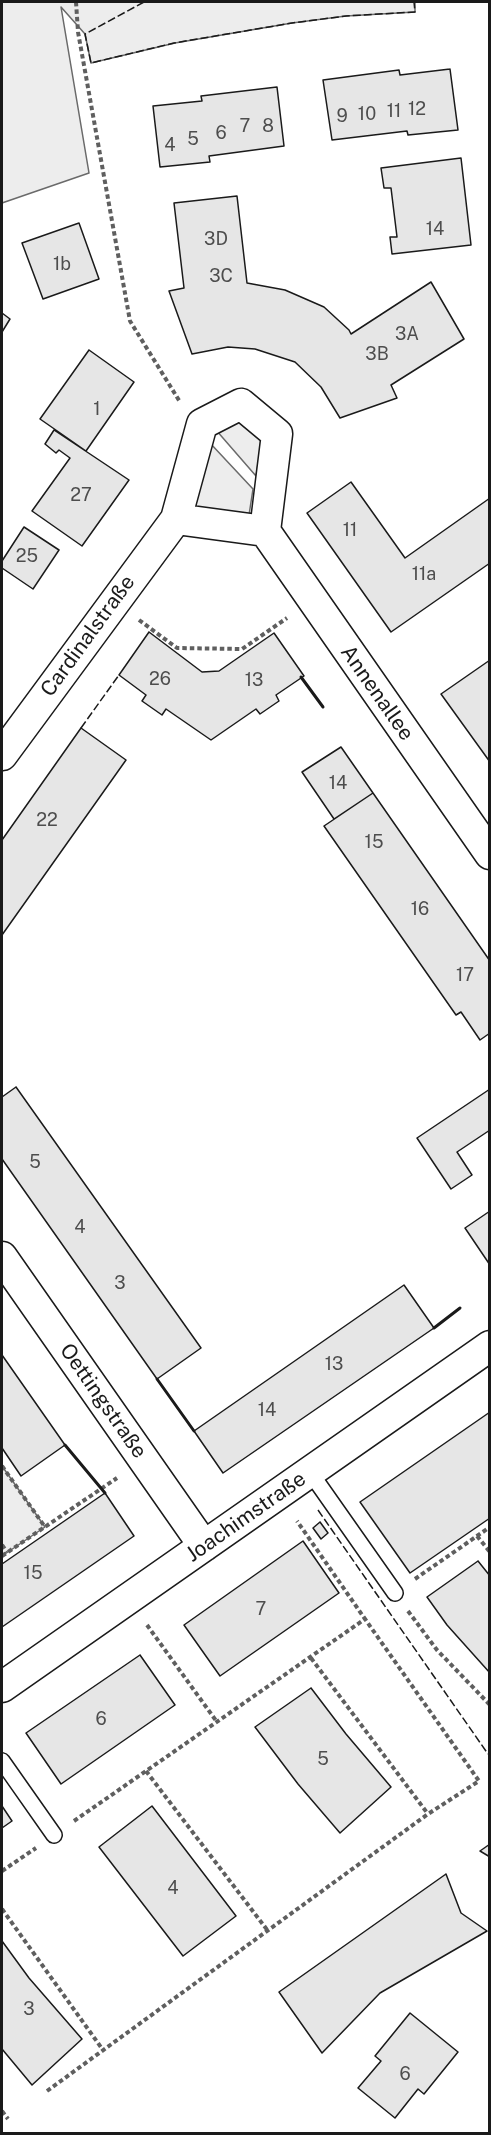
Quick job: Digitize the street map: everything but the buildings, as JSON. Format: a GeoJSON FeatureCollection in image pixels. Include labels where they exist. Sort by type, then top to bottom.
{"type":"FeatureCollection","features":[{"type":"Feature","properties":{"kind":"street"},"geometry":{"type":"LineString","coordinates":[[241,404],[277,434],[265,531],[176,519],[202,424],[241,404]]}},
{"type":"Feature","properties":{"kind":"street","name":"Cardinalstraße"},"geometry":{"type":"LineString","coordinates":[[2,755],[176,519]]}},
{"type":"Feature","properties":{"kind":"street","name":"Annenallee"},"geometry":{"type":"LineString","coordinates":[[265,531],[489,854]]}},
{"type":"Feature","properties":{"kind":"street","name":"Oettingstraße"},"geometry":{"type":"LineString","coordinates":[[2,1257],[204,1546]]}},
{"type":"Feature","properties":{"kind":"street","name":"Joachimstraße"},"geometry":{"type":"LineString","coordinates":[[2,1687],[489,1346]]}},
{"type":"Feature","properties":{"kind":"lane"},"geometry":{"type":"LineString","coordinates":[[310,1472],[395,1593]]}},
{"type":"Feature","properties":{"kind":"lane"},"geometry":{"type":"LineString","coordinates":[[2,1761],[54,1835]]}},
{"type":"Feature","properties":{"kind":"path"},"geometry":{"type":"LineString","coordinates":[[76,2],[78,32],[130,321],[182,404]]}},
{"type":"Feature","properties":{"kind":"path"},"geometry":{"type":"LineString","coordinates":[[134,616],[177,648],[242,649],[288,617]]}},
{"type":"Feature","properties":{"kind":"path"},"geometry":{"type":"LineString","coordinates":[[2,1466],[45,1527]]}},
{"type":"Feature","properties":{"kind":"path"},"geometry":{"type":"LineString","coordinates":[[2,1556],[118,1477]]}},
{"type":"Feature","properties":{"kind":"path"},"geometry":{"type":"LineString","coordinates":[[47,2091],[428,1814],[479,1781],[297,1521]]}},
{"type":"Feature","properties":{"kind":"path"},"geometry":{"type":"LineString","coordinates":[[489,1527],[395,1593],[437,1650],[489,1705]]}},
{"type":"Feature","properties":{"kind":"path"},"geometry":{"type":"LineString","coordinates":[[477,1536],[489,1552]]}},
{"type":"Feature","properties":{"kind":"path"},"geometry":{"type":"LineString","coordinates":[[2,1545],[7,1552]]}},
{"type":"Feature","properties":{"kind":"path"},"geometry":{"type":"LineString","coordinates":[[2,1871],[365,1619]]}},
{"type":"Feature","properties":{"kind":"path"},"geometry":{"type":"LineString","coordinates":[[147,1625],[217,1722]]}},
{"type":"Feature","properties":{"kind":"path"},"geometry":{"type":"LineString","coordinates":[[311,1658],[428,1814]]}},
{"type":"Feature","properties":{"kind":"path"},"geometry":{"type":"LineString","coordinates":[[146,1771],[268,1931]]}},
{"type":"Feature","properties":{"kind":"path"},"geometry":{"type":"LineString","coordinates":[[2,1909],[103,2050]]}},
{"type":"Feature","properties":{"kind":"path"},"geometry":{"type":"LineString","coordinates":[[2,2111],[8,2119]]}},
{"type":"Feature","properties":{"kind":"shaded area"},"geometry":{"type":"Polygon","coordinates":[[[2,2],[415,2],[415,12],[346,16],[292,23],[175,43],[91,63],[85,34],[61,7],[89,173],[2,203],[2,2]]]}},
{"type":"Feature","properties":{"kind":"shaded area"},"geometry":{"type":"Polygon","coordinates":[[[238,420],[262,441],[256,476],[216,430],[238,420]]]}},
{"type":"Feature","properties":{"kind":"shaded area"},"geometry":{"type":"Polygon","coordinates":[[[210,443],[253,489],[249,515],[195,509],[210,443]]]}},
{"type":"Feature","properties":{"kind":"shaded area"},"geometry":{"type":"Polygon","coordinates":[[[2,1466],[45,1527],[2,1556],[2,1466]]]}},
{"type":"Feature","properties":{"kind":"fence"},"geometry":{"type":"LineString","coordinates":[[144,2],[85,34],[91,63],[174,43],[292,23],[346,16],[415,12],[414,2],[436,2]]}},
{"type":"Feature","properties":{"kind":"fence"},"geometry":{"type":"LineString","coordinates":[[81,728],[119,675]]}},
{"type":"Feature","properties":{"kind":"fence"},"geometry":{"type":"LineString","coordinates":[[318,1510],[488,1754]]}},
{"type":"Feature","properties":{"kind":"wall"},"geometry":{"type":"LineString","coordinates":[[301,677],[323,707]]}},
{"type":"Feature","properties":{"kind":"wall"},"geometry":{"type":"LineString","coordinates":[[434,1328],[460,1308]]}},
{"type":"Feature","properties":{"kind":"wall"},"geometry":{"type":"LineString","coordinates":[[157,1379],[194,1431]]}},
{"type":"Feature","properties":{"kind":"wall"},"geometry":{"type":"LineString","coordinates":[[65,1445],[105,1493]]}}]}
